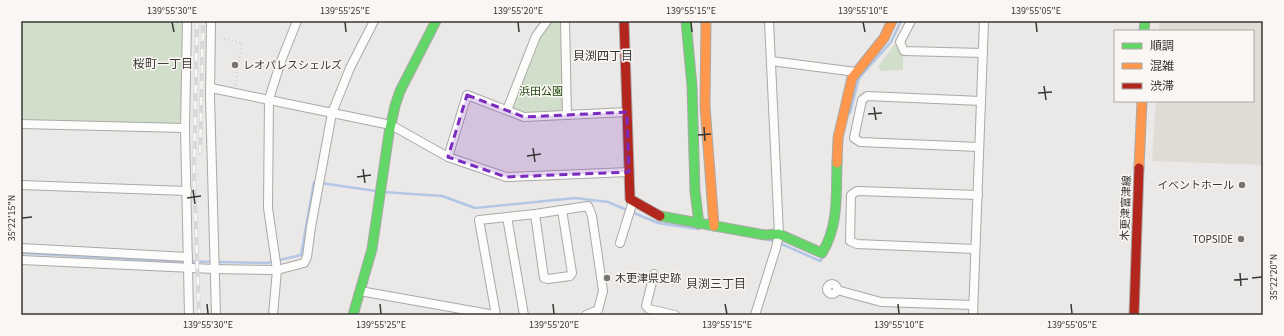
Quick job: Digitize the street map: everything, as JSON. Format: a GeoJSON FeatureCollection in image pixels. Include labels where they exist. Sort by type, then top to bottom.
{"type":"FeatureCollection","features":[{"type":"Feature","properties":{"kind":"street"},"geometry":{"type":"LineString","coordinates":[[188,21],[186,128],[189,315]]}},
{"type":"Feature","properties":{"kind":"street"},"geometry":{"type":"LineString","coordinates":[[211,21],[210,88],[216,315]]}},
{"type":"Feature","properties":{"kind":"street"},"geometry":{"type":"LineString","coordinates":[[273,315],[277,270],[268,208],[269,99],[280,61],[297,21]]}},
{"type":"Feature","properties":{"kind":"street"},"geometry":{"type":"LineString","coordinates":[[21,260],[188,268],[277,270],[304,263],[307,258],[311,227],[332,113],[350,68],[374,21]]}},
{"type":"Feature","properties":{"kind":"street"},"geometry":{"type":"LineString","coordinates":[[353,315],[372,249],[391,125],[400,91],[435,21]]}},
{"type":"Feature","properties":{"kind":"street"},"geometry":{"type":"LineString","coordinates":[[507,110],[536,36],[547,21]]}},
{"type":"Feature","properties":{"kind":"street"},"geometry":{"type":"LineString","coordinates":[[565,21],[567,115]]}},
{"type":"Feature","properties":{"kind":"street"},"geometry":{"type":"LineString","coordinates":[[624,21],[630,199],[661,217],[764,235],[779,234],[822,253],[827,245],[835,218],[838,138],[852,78],[884,38],[892,21]]}},
{"type":"Feature","properties":{"kind":"street"},"geometry":{"type":"LineString","coordinates":[[686,21],[692,86],[695,192],[699,224]]}},
{"type":"Feature","properties":{"kind":"street"},"geometry":{"type":"LineString","coordinates":[[706,21],[705,106],[714,226]]}},
{"type":"Feature","properties":{"kind":"street"},"geometry":{"type":"LineString","coordinates":[[755,315],[779,234],[769,21]]}},
{"type":"Feature","properties":{"kind":"street"},"geometry":{"type":"LineString","coordinates":[[910,21],[900,42],[904,52],[983,54]]}},
{"type":"Feature","properties":{"kind":"street"},"geometry":{"type":"LineString","coordinates":[[973,315],[984,21]]}},
{"type":"Feature","properties":{"kind":"street"},"geometry":{"type":"LineString","coordinates":[[771,61],[856,72]]}},
{"type":"Feature","properties":{"kind":"street"},"geometry":{"type":"LineString","coordinates":[[210,88],[391,125],[448,157],[506,177],[628,172]]}},
{"type":"Feature","properties":{"kind":"street"},"geometry":{"type":"LineString","coordinates":[[448,157],[467,96],[524,117],[627,112]]}},
{"type":"Feature","properties":{"kind":"street"},"geometry":{"type":"LineString","coordinates":[[979,147],[860,142],[854,138],[862,100],[867,96],[981,101]]}},
{"type":"Feature","properties":{"kind":"street","name":"木更津富津線"},"geometry":{"type":"LineString","coordinates":[[1134,315],[1142,102]]}},
{"type":"Feature","properties":{"kind":"street"},"geometry":{"type":"LineString","coordinates":[[21,124],[186,128]]}},
{"type":"Feature","properties":{"kind":"street"},"geometry":{"type":"LineString","coordinates":[[21,185],[187,191]]}},
{"type":"Feature","properties":{"kind":"street"},"geometry":{"type":"LineString","coordinates":[[975,249],[853,243],[850,241],[851,195],[857,191],[978,195]]}},
{"type":"Feature","properties":{"kind":"street"},"geometry":{"type":"LineString","coordinates":[[620,242],[633,201]]}},
{"type":"Feature","properties":{"kind":"street"},"geometry":{"type":"LineString","coordinates":[[360,291],[495,315],[479,220],[588,206],[592,216],[603,291],[598,310],[586,315]]}},
{"type":"Feature","properties":{"kind":"street"},"geometry":{"type":"LineString","coordinates":[[535,214],[544,278],[570,276],[572,272],[562,210]]}},
{"type":"Feature","properties":{"kind":"street"},"geometry":{"type":"LineString","coordinates":[[506,217],[524,315]]}},
{"type":"Feature","properties":{"kind":"street"},"geometry":{"type":"LineString","coordinates":[[21,248],[188,257]]}},
{"type":"Feature","properties":{"kind":"street"},"geometry":{"type":"LineString","coordinates":[[654,274],[647,296],[646,306],[649,312],[675,315]]}},
{"type":"Feature","properties":{"kind":"street"},"geometry":{"type":"LineString","coordinates":[[837,290],[881,302],[973,305]]}},
{"type":"Feature","properties":{"kind":"path"},"geometry":{"type":"LineString","coordinates":[[224,39],[242,43],[235,86]]}},
{"type":"Feature","properties":{"kind":"highlighted area"},"geometry":{"type":"Polygon","coordinates":[[[467,95],[524,117],[627,112],[629,172],[506,177],[448,157],[467,95]]]}},
{"type":"Feature","properties":{"kind":"shaded area"},"geometry":{"type":"Polygon","coordinates":[[[1159,21],[1263,21],[1263,165],[1152,161],[1156,102],[1254,102],[1254,30],[1159,30],[1159,21]]]}},
{"type":"Feature","properties":{"kind":"green space"},"geometry":{"type":"Polygon","coordinates":[[[21,21],[184,21],[184,125],[21,119],[21,21]]]}},
{"type":"Feature","properties":{"kind":"green space","name":"浜田公園"},"geometry":{"type":"Polygon","coordinates":[[[553,21],[560,21],[563,107],[560,111],[526,113],[514,109],[512,105],[541,36],[553,21]]]}},
{"type":"Feature","properties":{"kind":"green space"},"geometry":{"type":"Polygon","coordinates":[[[895,44],[903,55],[903,70],[881,71],[878,67],[895,44]]]}},
{"type":"Feature","properties":{"kind":"waterway"},"geometry":{"type":"LineString","coordinates":[[850,113],[859,78],[891,42],[901,21]]}},
{"type":"Feature","properties":{"kind":"waterway"},"geometry":{"type":"LineString","coordinates":[[21,253],[170,261],[267,263],[301,255],[314,182],[376,191]]}},
{"type":"Feature","properties":{"kind":"waterway"},"geometry":{"type":"LineString","coordinates":[[383,192],[442,196],[475,208],[575,198],[608,202],[658,223],[698,229]]}},
{"type":"Feature","properties":{"kind":"waterway"},"geometry":{"type":"LineString","coordinates":[[768,240],[775,241],[820,261],[823,257]]}},
{"type":"Feature","properties":{"kind":"railway"},"geometry":{"type":"LineString","coordinates":[[197,21],[194,173],[199,315]]}},
{"type":"Feature","properties":{"kind":"railway"},"geometry":{"type":"LineString","coordinates":[[200,153],[203,21]]}},
{"type":"Feature","properties":{"kind":"traffic: fast"},"geometry":{"type":"LineString","coordinates":[[353,315],[372,249],[389,133],[395,106],[400,91],[436,21]]}},
{"type":"Feature","properties":{"kind":"traffic: fast"},"geometry":{"type":"LineString","coordinates":[[686,21],[692,86],[695,191],[699,224]]}},
{"type":"Feature","properties":{"kind":"traffic: fast"},"geometry":{"type":"LineString","coordinates":[[1144,30],[1145,21]]}},
{"type":"Feature","properties":{"kind":"traffic: fast"},"geometry":{"type":"LineString","coordinates":[[660,216],[765,235],[779,234],[822,253],[834,221],[836,209],[837,163]]}},
{"type":"Feature","properties":{"kind":"traffic: slow"},"geometry":{"type":"LineString","coordinates":[[706,21],[705,106],[714,226]]}},
{"type":"Feature","properties":{"kind":"traffic: slow"},"geometry":{"type":"LineString","coordinates":[[837,163],[838,138],[852,78],[884,38],[892,21]]}},
{"type":"Feature","properties":{"kind":"traffic: slow"},"geometry":{"type":"LineString","coordinates":[[1139,168],[1142,102]]}},
{"type":"Feature","properties":{"kind":"traffic: jam"},"geometry":{"type":"LineString","coordinates":[[624,21],[630,199],[660,216]]}},
{"type":"Feature","properties":{"kind":"traffic: jam"},"geometry":{"type":"LineString","coordinates":[[1134,315],[1139,168]]}},
{"type":"Feature","properties":{"kind":"place","name":"レオパレスシェルズ"},"geometry":{"type":"Point","coordinates":[235,65]}},
{"type":"Feature","properties":{"kind":"place","name":"イベントホール"},"geometry":{"type":"Point","coordinates":[1242,185]}},
{"type":"Feature","properties":{"kind":"place","name":"TOPSIDE"},"geometry":{"type":"Point","coordinates":[1241,239]}},
{"type":"Feature","properties":{"kind":"place","name":"木更津県史跡"},"geometry":{"type":"Point","coordinates":[607,278]}},
{"type":"Feature","properties":{"kind":"district","name":"貝渕四丁目"},"geometry":{"type":"Point","coordinates":[603,56]}},
{"type":"Feature","properties":{"kind":"district","name":"桜町一丁目"},"geometry":{"type":"Point","coordinates":[163,64]}},
{"type":"Feature","properties":{"kind":"district","name":"貝渕三丁目"},"geometry":{"type":"Point","coordinates":[716,284]}}]}
